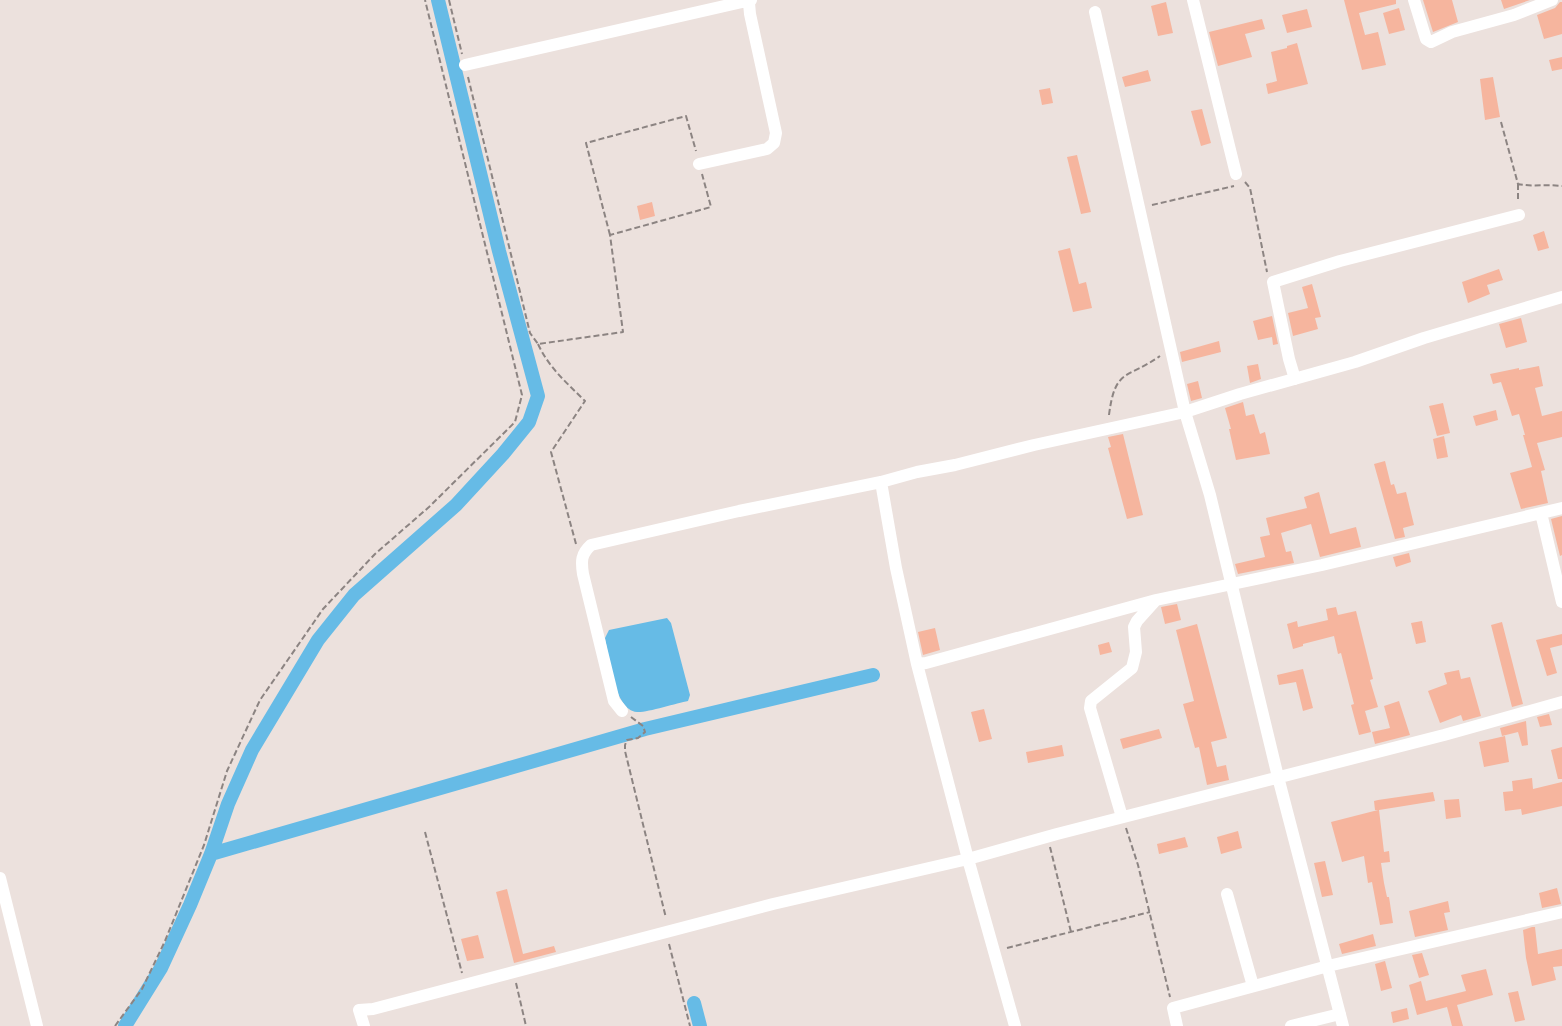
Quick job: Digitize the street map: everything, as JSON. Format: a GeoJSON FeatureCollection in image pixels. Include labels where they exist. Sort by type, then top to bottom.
{"type":"FeatureCollection","features":[{"type":"Feature","properties":{"kind":"street"},"geometry":{"type":"LineString","coordinates":[[465,65],[751,0]]}},
{"type":"Feature","properties":{"kind":"street"},"geometry":{"type":"LineString","coordinates":[[699,164],[767,149],[774,143],[776,133],[750,14],[751,0]]}},
{"type":"Feature","properties":{"kind":"street"},"geometry":{"type":"LineString","coordinates":[[1193,0],[1236,174]]}},
{"type":"Feature","properties":{"kind":"street"},"geometry":{"type":"LineString","coordinates":[[1414,0],[1426,39],[1431,42],[1446,34],[1515,15],[1552,0]]}},
{"type":"Feature","properties":{"kind":"street"},"geometry":{"type":"LineString","coordinates":[[1095,12],[1185,412],[1210,495],[1278,777],[1341,1020],[1291,1026]]}},
{"type":"Feature","properties":{"kind":"street"},"geometry":{"type":"LineString","coordinates":[[1295,379],[1273,282],[1340,261],[1519,215]]}},
{"type":"Feature","properties":{"kind":"street"},"geometry":{"type":"LineString","coordinates":[[622,711],[614,700],[581,561],[583,553],[588,548],[600,543],[817,494],[881,482],[1185,412],[1562,297]]}},
{"type":"Feature","properties":{"kind":"street"},"geometry":{"type":"LineString","coordinates":[[881,482],[896,568],[917,664],[1015,1026]]}},
{"type":"Feature","properties":{"kind":"street"},"geometry":{"type":"LineString","coordinates":[[917,664],[1156,600],[1322,565],[1562,508]]}},
{"type":"Feature","properties":{"kind":"street"},"geometry":{"type":"LineString","coordinates":[[1541,513],[1562,602]]}},
{"type":"Feature","properties":{"kind":"street"},"geometry":{"type":"LineString","coordinates":[[1122,817],[1090,708],[1091,701],[1132,668],[1136,652],[1134,627],[1156,600]]}},
{"type":"Feature","properties":{"kind":"street"},"geometry":{"type":"LineString","coordinates":[[364,1026],[359,1010],[465,985],[773,904],[968,858],[1444,735],[1562,702]]}},
{"type":"Feature","properties":{"kind":"street"},"geometry":{"type":"LineString","coordinates":[[0,878],[37,1026]]}},
{"type":"Feature","properties":{"kind":"street"},"geometry":{"type":"LineString","coordinates":[[1227,894],[1253,986]]}},
{"type":"Feature","properties":{"kind":"street"},"geometry":{"type":"LineString","coordinates":[[1177,1026],[1173,1008],[1328,966],[1562,912]]}},
{"type":"Feature","properties":{"kind":"path"},"geometry":{"type":"LineString","coordinates":[[115,1026],[142,989],[165,941],[204,845],[227,771],[260,700],[323,609],[375,554],[429,507],[514,422],[522,394],[425,0]]}},
{"type":"Feature","properties":{"kind":"path"},"geometry":{"type":"LineString","coordinates":[[449,0],[530,333],[553,370],[585,401],[551,452],[581,561]]}},
{"type":"Feature","properties":{"kind":"path"},"geometry":{"type":"LineString","coordinates":[[538,344],[623,332],[610,235],[586,143],[686,116],[711,207],[610,235]]}},
{"type":"Feature","properties":{"kind":"path"},"geometry":{"type":"LineString","coordinates":[[1502,122],[1518,184],[1519,215]]}},
{"type":"Feature","properties":{"kind":"path"},"geometry":{"type":"LineString","coordinates":[[1236,174],[1250,188],[1267,272],[1273,282]]}},
{"type":"Feature","properties":{"kind":"path"},"geometry":{"type":"LineString","coordinates":[[1140,208],[1246,183]]}},
{"type":"Feature","properties":{"kind":"path"},"geometry":{"type":"LineString","coordinates":[[1518,184],[1562,186]]}},
{"type":"Feature","properties":{"kind":"path"},"geometry":{"type":"LineString","coordinates":[[1101,430],[1108,420],[1111,395],[1118,382],[1130,372],[1158,358],[1170,345]]}},
{"type":"Feature","properties":{"kind":"path"},"geometry":{"type":"LineString","coordinates":[[643,726],[645,732],[638,738],[627,740],[624,745],[690,1026]]}},
{"type":"Feature","properties":{"kind":"path"},"geometry":{"type":"LineString","coordinates":[[1122,817],[1135,851],[1173,1008]]}},
{"type":"Feature","properties":{"kind":"path"},"geometry":{"type":"LineString","coordinates":[[426,832],[465,985]]}},
{"type":"Feature","properties":{"kind":"path"},"geometry":{"type":"LineString","coordinates":[[1047,836],[1071,932]]}},
{"type":"Feature","properties":{"kind":"path"},"geometry":{"type":"LineString","coordinates":[[994,952],[1150,912]]}},
{"type":"Feature","properties":{"kind":"path"},"geometry":{"type":"LineString","coordinates":[[513,972],[526,1026]]}},
{"type":"Feature","properties":{"kind":"water"},"geometry":{"type":"Polygon","coordinates":[[[667,618],[671,623],[690,695],[688,701],[637,712],[629,709],[618,693],[605,638],[609,630],[667,618]]]}},
{"type":"Feature","properties":{"kind":"building"},"geometry":{"type":"Polygon","coordinates":[[[1344,0],[1396,0],[1396,4],[1359,13],[1365,35],[1378,32],[1386,65],[1362,70],[1344,0]]]}},
{"type":"Feature","properties":{"kind":"building"},"geometry":{"type":"Polygon","coordinates":[[[1423,0],[1452,0],[1458,22],[1433,32],[1423,0]]]}},
{"type":"Feature","properties":{"kind":"building"},"geometry":{"type":"Polygon","coordinates":[[[1501,0],[1530,0],[1504,9],[1501,0]]]}},
{"type":"Feature","properties":{"kind":"building"},"geometry":{"type":"Polygon","coordinates":[[[1166,2],[1173,33],[1158,36],[1151,6],[1166,2]]]}},
{"type":"Feature","properties":{"kind":"building"},"geometry":{"type":"Polygon","coordinates":[[[1562,2],[1562,34],[1544,39],[1537,15],[1555,8],[1562,2]]]}},
{"type":"Feature","properties":{"kind":"building"},"geometry":{"type":"Polygon","coordinates":[[[1399,8],[1405,30],[1389,34],[1383,13],[1399,8]]]}},
{"type":"Feature","properties":{"kind":"building"},"geometry":{"type":"Polygon","coordinates":[[[1307,9],[1312,27],[1287,33],[1282,15],[1307,9]]]}},
{"type":"Feature","properties":{"kind":"building"},"geometry":{"type":"Polygon","coordinates":[[[1262,19],[1265,29],[1245,34],[1252,57],[1218,66],[1209,32],[1262,19]]]}},
{"type":"Feature","properties":{"kind":"building"},"geometry":{"type":"Polygon","coordinates":[[[1297,43],[1308,84],[1268,94],[1266,84],[1277,81],[1271,52],[1297,43]]]}},
{"type":"Feature","properties":{"kind":"building"},"geometry":{"type":"Polygon","coordinates":[[[1562,57],[1562,69],[1552,71],[1549,60],[1562,57]]]}},
{"type":"Feature","properties":{"kind":"building"},"geometry":{"type":"Polygon","coordinates":[[[1148,70],[1151,81],[1125,87],[1122,77],[1148,70]]]}},
{"type":"Feature","properties":{"kind":"building"},"geometry":{"type":"Polygon","coordinates":[[[1493,77],[1500,117],[1485,120],[1480,79],[1493,77]]]}},
{"type":"Feature","properties":{"kind":"building"},"geometry":{"type":"Polygon","coordinates":[[[1050,88],[1053,103],[1042,105],[1039,90],[1050,88]]]}},
{"type":"Feature","properties":{"kind":"building"},"geometry":{"type":"Polygon","coordinates":[[[1202,109],[1211,143],[1201,146],[1191,111],[1202,109]]]}},
{"type":"Feature","properties":{"kind":"building"},"geometry":{"type":"Polygon","coordinates":[[[1077,155],[1091,212],[1081,214],[1067,157],[1077,155]]]}},
{"type":"Feature","properties":{"kind":"building"},"geometry":{"type":"Polygon","coordinates":[[[652,202],[655,216],[640,220],[637,206],[652,202]]]}},
{"type":"Feature","properties":{"kind":"building"},"geometry":{"type":"Polygon","coordinates":[[[1544,231],[1549,248],[1538,251],[1533,235],[1544,231]]]}},
{"type":"Feature","properties":{"kind":"building"},"geometry":{"type":"Polygon","coordinates":[[[1070,248],[1079,284],[1086,282],[1092,308],[1073,312],[1058,251],[1070,248]]]}},
{"type":"Feature","properties":{"kind":"building"},"geometry":{"type":"Polygon","coordinates":[[[1499,269],[1503,280],[1487,285],[1490,294],[1468,303],[1462,282],[1499,269]]]}},
{"type":"Feature","properties":{"kind":"building"},"geometry":{"type":"Polygon","coordinates":[[[1312,284],[1321,317],[1315,318],[1318,329],[1293,336],[1288,313],[1308,308],[1302,287],[1312,284]]]}},
{"type":"Feature","properties":{"kind":"building"},"geometry":{"type":"Polygon","coordinates":[[[1272,316],[1278,344],[1273,345],[1272,337],[1258,340],[1253,321],[1272,316]]]}},
{"type":"Feature","properties":{"kind":"building"},"geometry":{"type":"Polygon","coordinates":[[[1521,318],[1527,342],[1506,348],[1499,324],[1521,318]]]}},
{"type":"Feature","properties":{"kind":"building"},"geometry":{"type":"Polygon","coordinates":[[[1219,341],[1221,352],[1182,362],[1180,352],[1219,341]]]}},
{"type":"Feature","properties":{"kind":"building"},"geometry":{"type":"Polygon","coordinates":[[[1258,364],[1261,379],[1250,383],[1247,366],[1258,364]]]}},
{"type":"Feature","properties":{"kind":"building"},"geometry":{"type":"Polygon","coordinates":[[[1539,366],[1543,386],[1535,388],[1542,416],[1562,411],[1562,437],[1537,443],[1545,470],[1541,471],[1548,503],[1521,509],[1510,473],[1532,467],[1523,435],[1525,435],[1519,414],[1512,416],[1501,382],[1493,384],[1490,374],[1539,366]]]}},
{"type":"Feature","properties":{"kind":"building"},"geometry":{"type":"Polygon","coordinates":[[[1198,381],[1202,398],[1191,401],[1187,384],[1198,381]]]}},
{"type":"Feature","properties":{"kind":"building"},"geometry":{"type":"Polygon","coordinates":[[[1243,402],[1246,416],[1254,414],[1260,434],[1265,432],[1270,454],[1236,460],[1225,408],[1243,402]]]}},
{"type":"Feature","properties":{"kind":"building"},"geometry":{"type":"Polygon","coordinates":[[[1443,403],[1450,433],[1437,436],[1429,406],[1443,403]]]}},
{"type":"Feature","properties":{"kind":"building"},"geometry":{"type":"Polygon","coordinates":[[[1496,410],[1498,420],[1476,426],[1473,416],[1496,410]]]}},
{"type":"Feature","properties":{"kind":"building"},"geometry":{"type":"Polygon","coordinates":[[[1123,434],[1143,515],[1127,519],[1108,448],[1111,447],[1108,437],[1123,434]]]}},
{"type":"Feature","properties":{"kind":"building"},"geometry":{"type":"Polygon","coordinates":[[[1444,436],[1448,457],[1437,459],[1433,439],[1444,436]]]}},
{"type":"Feature","properties":{"kind":"building"},"geometry":{"type":"Polygon","coordinates":[[[1385,461],[1391,485],[1394,484],[1397,494],[1406,492],[1414,525],[1403,528],[1405,537],[1395,539],[1374,464],[1385,461]]]}},
{"type":"Feature","properties":{"kind":"building"},"geometry":{"type":"Polygon","coordinates":[[[1319,492],[1330,534],[1356,527],[1361,547],[1320,557],[1311,524],[1281,533],[1286,552],[1291,551],[1294,563],[1238,574],[1235,564],[1265,557],[1260,537],[1270,535],[1266,518],[1307,508],[1304,497],[1319,492]]]}},
{"type":"Feature","properties":{"kind":"building"},"geometry":{"type":"Polygon","coordinates":[[[1562,516],[1562,555],[1560,556],[1551,519],[1562,516]]]}},
{"type":"Feature","properties":{"kind":"building"},"geometry":{"type":"Polygon","coordinates":[[[1409,553],[1411,562],[1396,567],[1393,557],[1409,553]]]}},
{"type":"Feature","properties":{"kind":"building"},"geometry":{"type":"Polygon","coordinates":[[[1177,604],[1181,620],[1165,624],[1161,607],[1177,604]]]}},
{"type":"Feature","properties":{"kind":"building"},"geometry":{"type":"Polygon","coordinates":[[[1336,607],[1338,615],[1356,611],[1373,679],[1370,680],[1378,707],[1365,711],[1371,732],[1359,735],[1351,705],[1354,704],[1341,653],[1338,654],[1334,636],[1293,649],[1287,624],[1297,621],[1298,627],[1328,620],[1326,609],[1336,607]]]}},
{"type":"Feature","properties":{"kind":"building"},"geometry":{"type":"Polygon","coordinates":[[[1422,621],[1426,642],[1416,644],[1411,623],[1422,621]]]}},
{"type":"Feature","properties":{"kind":"building"},"geometry":{"type":"Polygon","coordinates":[[[1502,622],[1523,704],[1512,707],[1491,625],[1502,622]]]}},
{"type":"Feature","properties":{"kind":"building"},"geometry":{"type":"Polygon","coordinates":[[[1197,624],[1227,738],[1211,742],[1217,767],[1226,765],[1229,780],[1207,785],[1199,747],[1195,748],[1183,704],[1194,701],[1176,630],[1197,624]]]}},
{"type":"Feature","properties":{"kind":"building"},"geometry":{"type":"Polygon","coordinates":[[[935,628],[940,650],[923,655],[918,632],[935,628]]]}},
{"type":"Feature","properties":{"kind":"building"},"geometry":{"type":"Polygon","coordinates":[[[1562,634],[1562,645],[1550,648],[1557,673],[1547,676],[1536,640],[1562,634]]]}},
{"type":"Feature","properties":{"kind":"building"},"geometry":{"type":"Polygon","coordinates":[[[1109,642],[1112,652],[1100,655],[1098,645],[1109,642]]]}},
{"type":"Feature","properties":{"kind":"building"},"geometry":{"type":"Polygon","coordinates":[[[1303,669],[1313,708],[1303,711],[1296,682],[1279,685],[1277,675],[1303,669]]]}},
{"type":"Feature","properties":{"kind":"building"},"geometry":{"type":"Polygon","coordinates":[[[1459,670],[1461,679],[1470,677],[1481,716],[1463,721],[1461,715],[1440,723],[1428,691],[1447,684],[1444,673],[1459,670]]]}},
{"type":"Feature","properties":{"kind":"building"},"geometry":{"type":"Polygon","coordinates":[[[1399,701],[1410,735],[1375,744],[1372,732],[1390,728],[1384,706],[1399,701]]]}},
{"type":"Feature","properties":{"kind":"building"},"geometry":{"type":"Polygon","coordinates":[[[984,709],[992,739],[979,742],[971,712],[984,709]]]}},
{"type":"Feature","properties":{"kind":"building"},"geometry":{"type":"Polygon","coordinates":[[[1549,714],[1552,725],[1540,727],[1537,717],[1549,714]]]}},
{"type":"Feature","properties":{"kind":"building"},"geometry":{"type":"Polygon","coordinates":[[[1526,721],[1528,745],[1522,746],[1518,732],[1502,736],[1500,728],[1526,721]]]}},
{"type":"Feature","properties":{"kind":"building"},"geometry":{"type":"Polygon","coordinates":[[[1159,729],[1162,738],[1123,749],[1120,739],[1159,729]]]}},
{"type":"Feature","properties":{"kind":"building"},"geometry":{"type":"Polygon","coordinates":[[[1505,736],[1509,762],[1484,767],[1479,742],[1505,736]]]}},
{"type":"Feature","properties":{"kind":"building"},"geometry":{"type":"Polygon","coordinates":[[[1062,745],[1064,756],[1028,763],[1026,752],[1062,745]]]}},
{"type":"Feature","properties":{"kind":"building"},"geometry":{"type":"Polygon","coordinates":[[[1562,747],[1562,779],[1558,779],[1551,750],[1562,747]]]}},
{"type":"Feature","properties":{"kind":"building"},"geometry":{"type":"Polygon","coordinates":[[[1532,778],[1533,789],[1562,782],[1562,806],[1522,815],[1521,809],[1505,811],[1503,792],[1513,791],[1512,781],[1532,778]]]}},
{"type":"Feature","properties":{"kind":"building"},"geometry":{"type":"Polygon","coordinates":[[[1433,792],[1435,801],[1379,810],[1384,852],[1389,851],[1390,862],[1381,863],[1393,923],[1380,925],[1372,882],[1368,883],[1364,856],[1342,862],[1331,822],[1378,810],[1375,810],[1374,801],[1433,792]]]}},
{"type":"Feature","properties":{"kind":"building"},"geometry":{"type":"Polygon","coordinates":[[[1459,799],[1461,817],[1446,819],[1444,800],[1459,799]]]}},
{"type":"Feature","properties":{"kind":"building"},"geometry":{"type":"Polygon","coordinates":[[[1238,831],[1242,848],[1221,854],[1217,837],[1238,831]]]}},
{"type":"Feature","properties":{"kind":"building"},"geometry":{"type":"Polygon","coordinates":[[[1185,837],[1188,847],[1159,854],[1157,844],[1185,837]]]}},
{"type":"Feature","properties":{"kind":"building"},"geometry":{"type":"Polygon","coordinates":[[[1325,861],[1333,895],[1322,897],[1314,863],[1325,861]]]}},
{"type":"Feature","properties":{"kind":"building"},"geometry":{"type":"Polygon","coordinates":[[[1557,888],[1561,904],[1542,908],[1539,893],[1557,888]]]}},
{"type":"Feature","properties":{"kind":"building"},"geometry":{"type":"Polygon","coordinates":[[[507,889],[523,954],[554,946],[556,952],[514,963],[496,892],[507,889]]]}},
{"type":"Feature","properties":{"kind":"building"},"geometry":{"type":"Polygon","coordinates":[[[1448,901],[1450,912],[1444,913],[1448,930],[1415,937],[1409,911],[1448,901]]]}},
{"type":"Feature","properties":{"kind":"building"},"geometry":{"type":"Polygon","coordinates":[[[1535,927],[1538,954],[1562,949],[1562,966],[1553,967],[1556,980],[1532,986],[1523,930],[1535,927]]]}},
{"type":"Feature","properties":{"kind":"building"},"geometry":{"type":"Polygon","coordinates":[[[1373,934],[1376,946],[1342,954],[1339,944],[1373,934]]]}},
{"type":"Feature","properties":{"kind":"building"},"geometry":{"type":"Polygon","coordinates":[[[478,935],[484,958],[467,961],[461,939],[478,935]]]}},
{"type":"Feature","properties":{"kind":"building"},"geometry":{"type":"Polygon","coordinates":[[[1422,953],[1429,975],[1419,978],[1412,955],[1422,953]]]}},
{"type":"Feature","properties":{"kind":"building"},"geometry":{"type":"Polygon","coordinates":[[[1385,961],[1392,988],[1381,991],[1375,964],[1385,961]]]}},
{"type":"Feature","properties":{"kind":"building"},"geometry":{"type":"Polygon","coordinates":[[[1486,969],[1493,995],[1457,1005],[1463,1026],[1452,1026],[1447,1007],[1417,1015],[1409,985],[1421,981],[1426,1001],[1466,991],[1461,975],[1486,969]]]}},
{"type":"Feature","properties":{"kind":"building"},"geometry":{"type":"Polygon","coordinates":[[[1518,991],[1525,1020],[1515,1022],[1508,993],[1518,991]]]}},
{"type":"Feature","properties":{"kind":"building"},"geometry":{"type":"Polygon","coordinates":[[[1407,1008],[1409,1019],[1393,1023],[1391,1012],[1407,1008]]]}},
{"type":"Feature","properties":{"kind":"waterway"},"geometry":{"type":"LineString","coordinates":[[125,1026],[161,968],[190,905],[228,804],[252,750],[318,640],[354,595],[456,505],[503,454],[529,422],[538,396],[499,251],[438,0]]}},
{"type":"Feature","properties":{"kind":"waterway"},"geometry":{"type":"LineString","coordinates":[[211,854],[645,729],[873,675]]}},
{"type":"Feature","properties":{"kind":"waterway"},"geometry":{"type":"LineString","coordinates":[[694,1003],[700,1026]]}}]}
